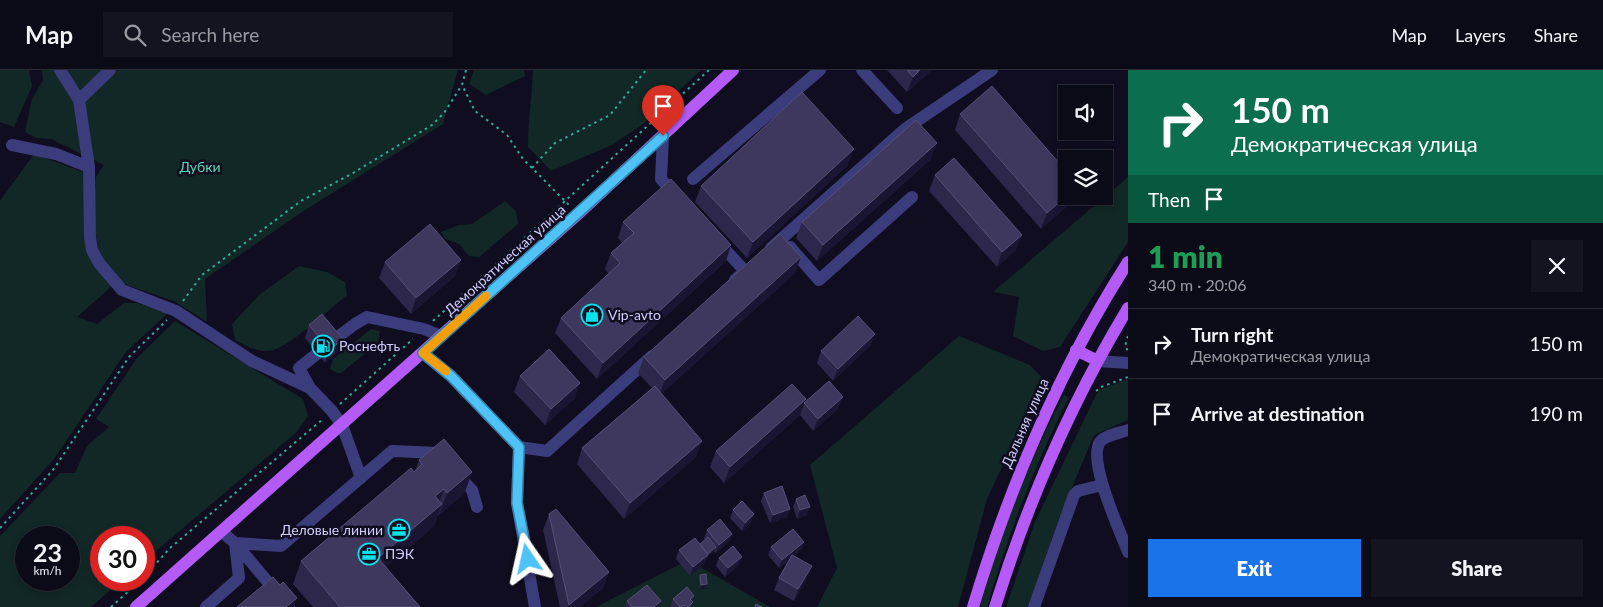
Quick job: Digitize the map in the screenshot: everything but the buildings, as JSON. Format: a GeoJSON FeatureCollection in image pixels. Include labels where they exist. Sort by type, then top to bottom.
{"type":"FeatureCollection","features":[{"type":"Feature","properties":{"kind":"main road","name":"Демократическая улица"},"geometry":{"type":"LineString","coordinates":[[136,607],[578,214],[733,70]]}},
{"type":"Feature","properties":{"kind":"main road","name":"Дальняя улица"},"geometry":{"type":"LineString","coordinates":[[973,607],[992,546],[1038,428],[1076,350],[1128,262]]}},
{"type":"Feature","properties":{"kind":"main road"},"geometry":{"type":"LineString","coordinates":[[995,607],[1014,549],[1064,429],[1098,361],[1128,308]]}},
{"type":"Feature","properties":{"kind":"main road"},"geometry":{"type":"LineString","coordinates":[[1076,350],[1098,361]]}},
{"type":"Feature","properties":{"kind":"street"},"geometry":{"type":"LineString","coordinates":[[60,70],[78,100],[90,167],[90,238],[92,250],[122,290],[176,311],[252,361],[310,388]]}},
{"type":"Feature","properties":{"kind":"street"},"geometry":{"type":"LineString","coordinates":[[78,100],[110,70]]}},
{"type":"Feature","properties":{"kind":"street"},"geometry":{"type":"LineString","coordinates":[[694,179],[820,70]]}},
{"type":"Feature","properties":{"kind":"street"},"geometry":{"type":"LineString","coordinates":[[862,70],[897,108]]}},
{"type":"Feature","properties":{"kind":"street"},"geometry":{"type":"LineString","coordinates":[[723,291],[906,129],[992,70]]}},
{"type":"Feature","properties":{"kind":"street"},"geometry":{"type":"LineString","coordinates":[[663,136],[661,179],[687,208]]}},
{"type":"Feature","properties":{"kind":"street"},"geometry":{"type":"LineString","coordinates":[[12,145],[56,154],[90,167]]}},
{"type":"Feature","properties":{"kind":"street"},"geometry":{"type":"LineString","coordinates":[[782,238],[820,280],[912,197]]}},
{"type":"Feature","properties":{"kind":"street"},"geometry":{"type":"LineString","coordinates":[[712,236],[745,271]]}},
{"type":"Feature","properties":{"kind":"street"},"geometry":{"type":"LineString","coordinates":[[332,342],[367,317],[424,329],[441,336]]}},
{"type":"Feature","properties":{"kind":"street"},"geometry":{"type":"LineString","coordinates":[[423,353],[451,376],[519,447],[547,451],[664,345]]}},
{"type":"Feature","properties":{"kind":"street"},"geometry":{"type":"LineString","coordinates":[[318,353],[299,368],[310,388],[332,411],[342,425],[361,478]]}},
{"type":"Feature","properties":{"kind":"street"},"geometry":{"type":"LineString","coordinates":[[1098,361],[1128,363]]}},
{"type":"Feature","properties":{"kind":"street"},"geometry":{"type":"LineString","coordinates":[[1128,430],[1100,442],[1097,449],[1098,470],[1102,485],[1128,552]]}},
{"type":"Feature","properties":{"kind":"street"},"geometry":{"type":"LineString","coordinates":[[519,447],[517,503],[535,607]]}},
{"type":"Feature","properties":{"kind":"street"},"geometry":{"type":"LineString","coordinates":[[234,543],[281,546],[392,451],[439,453],[472,490],[477,507]]}},
{"type":"Feature","properties":{"kind":"street"},"geometry":{"type":"LineString","coordinates":[[1034,607],[1074,496],[1078,491],[1102,485]]}},
{"type":"Feature","properties":{"kind":"street"},"geometry":{"type":"LineString","coordinates":[[222,532],[234,543],[289,607]]}},
{"type":"Feature","properties":{"kind":"street"},"geometry":{"type":"LineString","coordinates":[[206,607],[239,578],[234,543]]}},
{"type":"Feature","properties":{"kind":"path"},"geometry":{"type":"LineString","coordinates":[[0,528],[53,470],[130,356],[176,311],[202,275],[301,201],[353,173],[432,125],[444,113],[462,85],[466,70]]}},
{"type":"Feature","properties":{"kind":"path"},"geometry":{"type":"LineString","coordinates":[[532,168],[555,143],[610,115],[646,70]]}},
{"type":"Feature","properties":{"kind":"path"},"geometry":{"type":"LineString","coordinates":[[462,85],[474,111],[506,135],[532,168],[578,214]]}},
{"type":"Feature","properties":{"kind":"path"},"geometry":{"type":"LineString","coordinates":[[1128,336],[1125,346],[1128,350]]}},
{"type":"Feature","properties":{"kind":"path"},"geometry":{"type":"LineString","coordinates":[[1094,395],[1101,387],[1128,377]]}},
{"type":"Feature","properties":{"kind":"path"},"geometry":{"type":"LineString","coordinates":[[110,607],[128,591]]}},
{"type":"Feature","properties":{"kind":"green space"},"geometry":{"type":"Polygon","coordinates":[[[0,70],[29,70],[32,86],[14,127],[0,122],[0,70]]]}},
{"type":"Feature","properties":{"kind":"green space","name":"Дубки"},"geometry":{"type":"Polygon","coordinates":[[[42,70],[458,70],[443,124],[302,212],[205,279],[207,322],[174,301],[129,286],[118,279],[95,249],[92,236],[96,177],[104,165],[51,139],[36,138],[25,132],[32,99],[43,80],[42,70]]]}},
{"type":"Feature","properties":{"kind":"green space"},"geometry":{"type":"Polygon","coordinates":[[[474,70],[524,70],[525,76],[486,95],[469,84],[474,70]]]}},
{"type":"Feature","properties":{"kind":"green space"},"geometry":{"type":"Polygon","coordinates":[[[533,70],[701,70],[642,125],[612,145],[551,171],[528,147],[533,70]]]}},
{"type":"Feature","properties":{"kind":"green space"},"geometry":{"type":"Polygon","coordinates":[[[34,154],[86,173],[102,271],[111,287],[77,317],[97,324],[124,303],[137,303],[168,313],[126,352],[54,459],[0,519],[0,201],[34,154]]]}},
{"type":"Feature","properties":{"kind":"green space"},"geometry":{"type":"Polygon","coordinates":[[[1128,177],[1128,242],[1060,347],[1043,351],[1013,336],[1019,297],[993,292],[1095,205],[1113,205],[1113,190],[1128,177]]]}},
{"type":"Feature","properties":{"kind":"green space"},"geometry":{"type":"Polygon","coordinates":[[[505,201],[516,211],[518,224],[479,257],[469,256],[459,244],[444,238],[441,232],[459,225],[472,224],[505,201]]]}},
{"type":"Feature","properties":{"kind":"green space"},"geometry":{"type":"Polygon","coordinates":[[[299,266],[327,272],[345,282],[347,295],[297,336],[276,349],[268,351],[259,350],[235,340],[232,324],[259,295],[299,266]]]}},
{"type":"Feature","properties":{"kind":"green space"},"geometry":{"type":"Polygon","coordinates":[[[175,321],[303,399],[308,416],[297,432],[155,552],[155,526],[90,526],[90,591],[109,591],[91,607],[0,607],[0,536],[60,473],[75,473],[87,446],[109,427],[96,419],[137,358],[175,321]]]}},
{"type":"Feature","properties":{"kind":"green space"},"geometry":{"type":"Polygon","coordinates":[[[371,329],[380,331],[378,343],[341,373],[330,369],[333,359],[371,329]]]}},
{"type":"Feature","properties":{"kind":"green space"},"geometry":{"type":"Polygon","coordinates":[[[959,336],[1030,365],[1043,379],[987,499],[958,607],[817,607],[837,568],[810,465],[959,336]]]}},
{"type":"Feature","properties":{"kind":"green space"},"geometry":{"type":"Polygon","coordinates":[[[1128,379],[1128,420],[1094,435],[1058,521],[1028,607],[1006,607],[1035,522],[1096,395],[1101,389],[1128,379]]]}},
{"type":"Feature","properties":{"kind":"green space"},"geometry":{"type":"Polygon","coordinates":[[[1064,395],[1069,397],[1023,500],[987,607],[980,607],[1016,499],[1064,395]]]}},
{"type":"Feature","properties":{"kind":"green space"},"geometry":{"type":"Polygon","coordinates":[[[688,560],[770,607],[596,607],[688,560]]]}},
{"type":"Feature","properties":{"kind":"slow traffic"},"geometry":{"type":"LineString","coordinates":[[446,371],[423,353],[486,296]]}},
{"type":"Feature","properties":{"kind":"place","name":"Vip-avto"},"geometry":{"type":"Point","coordinates":[592,315]}},
{"type":"Feature","properties":{"kind":"place","name":"Роснефть"},"geometry":{"type":"Point","coordinates":[323,346]}},
{"type":"Feature","properties":{"kind":"place","name":"Деловые линии"},"geometry":{"type":"Point","coordinates":[399,530]}},
{"type":"Feature","properties":{"kind":"place","name":"ПЭК"},"geometry":{"type":"Point","coordinates":[369,554]}},
{"type":"Feature","properties":{"kind":"route"},"geometry":{"type":"LineString","coordinates":[[528,559],[517,503],[519,447],[451,376],[423,353],[663,136]]}}]}
